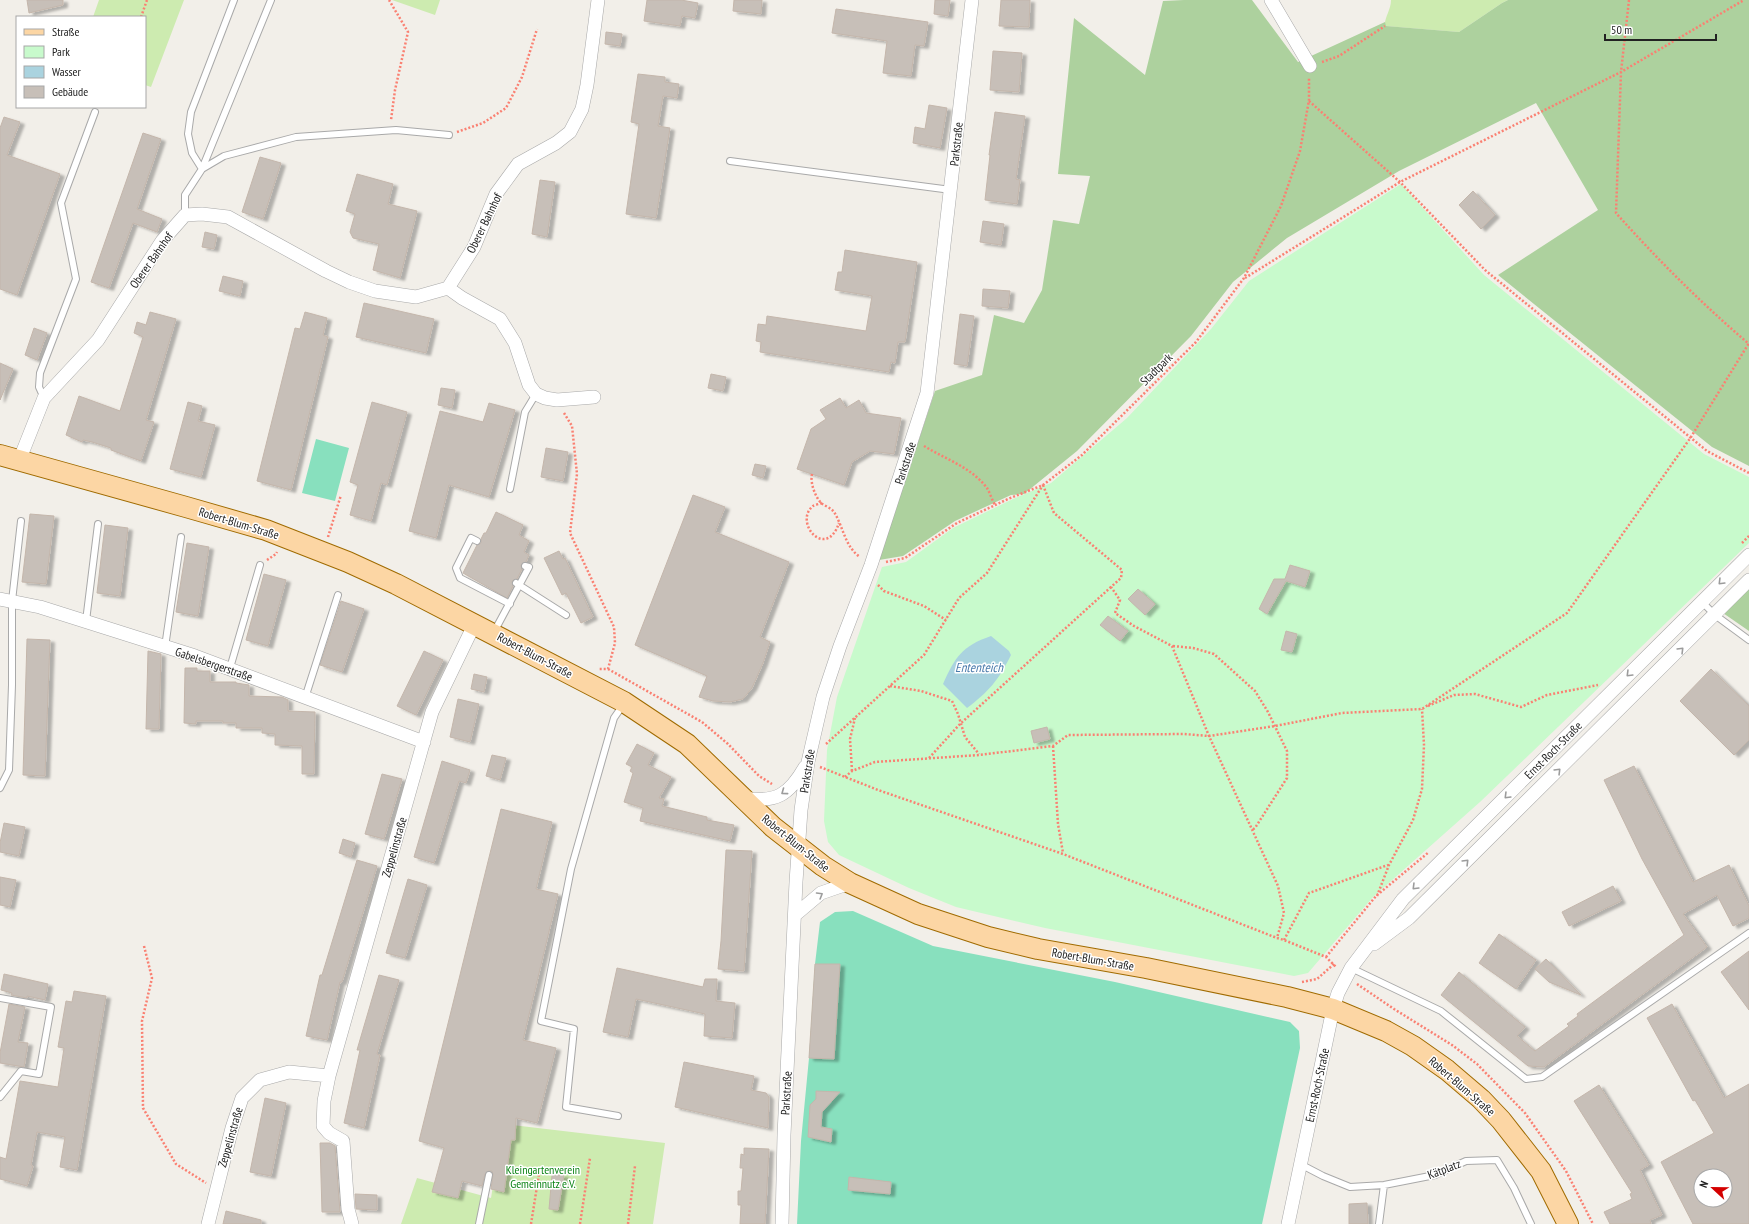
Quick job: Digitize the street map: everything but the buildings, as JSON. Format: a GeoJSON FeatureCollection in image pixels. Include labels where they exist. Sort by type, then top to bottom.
{"type":"FeatureCollection","features":[{"type":"Feature","properties":{"kind":"main road","name":"Robert-Blum-Straße"},"geometry":{"type":"LineString","coordinates":[[0,455],[179,504],[281,536],[374,573],[494,633],[624,702],[687,744],[798,848],[850,883],[918,914],[988,937],[1038,949],[1146,968],[1267,993],[1333,1010],[1386,1031],[1413,1046],[1447,1070],[1481,1099],[1520,1142],[1541,1172],[1568,1224]]}},
{"type":"Feature","properties":{"kind":"street","name":"Oberer Bahnhof"},"geometry":{"type":"LineString","coordinates":[[448,288],[474,247],[496,194],[518,164],[556,143],[570,132],[582,109],[587,86],[598,0]]}},
{"type":"Feature","properties":{"kind":"street","name":"Parkstraße"},"geometry":{"type":"LineString","coordinates":[[782,1224],[784,1135],[798,848],[802,802],[808,762],[823,697],[840,646],[870,569],[927,393],[972,0]]}},
{"type":"Feature","properties":{"kind":"street"},"geometry":{"type":"LineString","coordinates":[[1271,0],[1310,66]]}},
{"type":"Feature","properties":{"kind":"street"},"geometry":{"type":"LineString","coordinates":[[185,215],[202,214],[228,217],[326,271],[349,282],[375,291],[416,297],[448,288],[462,298],[500,319],[515,343],[529,385],[536,394],[545,398],[557,400],[594,397]]}},
{"type":"Feature","properties":{"kind":"street","name":"Oberer Bahnhof"},"geometry":{"type":"LineString","coordinates":[[19,461],[44,398],[98,340],[162,241],[185,215]]}},
{"type":"Feature","properties":{"kind":"street","name":"Ernst-Roch-Straße"},"geometry":{"type":"LineString","coordinates":[[1288,1224],[1333,1010],[1338,994],[1351,968],[1403,899],[1749,555]]}},
{"type":"Feature","properties":{"kind":"street","name":"Ernst-Roch-Straße"},"geometry":{"type":"LineString","coordinates":[[1363,952],[1409,918],[1749,580]]}},
{"type":"Feature","properties":{"kind":"street","name":"Gabelsbergerstraße"},"geometry":{"type":"LineString","coordinates":[[3,599],[86,621],[230,668],[305,698],[424,742]]}},
{"type":"Feature","properties":{"kind":"street","name":"Zeppelinstraße"},"geometry":{"type":"LineString","coordinates":[[352,1224],[348,1208],[343,1141],[329,1133],[323,1126],[324,1101],[329,1076],[432,712],[475,624]]}},
{"type":"Feature","properties":{"kind":"street"},"geometry":{"type":"LineString","coordinates":[[744,798],[761,801],[779,796],[793,785],[808,762]]}},
{"type":"Feature","properties":{"kind":"street"},"geometry":{"type":"LineString","coordinates":[[795,915],[821,893],[850,883]]}},
{"type":"Feature","properties":{"kind":"street","name":"Zeppelinstraße"},"geometry":{"type":"LineString","coordinates":[[208,1224],[242,1098],[260,1080],[288,1072],[329,1076]]}},
{"type":"Feature","properties":{"kind":"lane"},"geometry":{"type":"LineString","coordinates":[[202,169],[192,153],[188,134],[191,112],[234,0]]}},
{"type":"Feature","properties":{"kind":"lane"},"geometry":{"type":"LineString","coordinates":[[185,215],[186,195],[202,169],[271,0]]}},
{"type":"Feature","properties":{"kind":"lane"},"geometry":{"type":"LineString","coordinates":[[44,398],[39,387],[40,373],[76,280],[61,203],[95,112]]}},
{"type":"Feature","properties":{"kind":"lane"},"geometry":{"type":"LineString","coordinates":[[202,169],[224,156],[296,137],[390,130],[449,135]]}},
{"type":"Feature","properties":{"kind":"lane"},"geometry":{"type":"LineString","coordinates":[[730,161],[951,190]]}},
{"type":"Feature","properties":{"kind":"lane"},"geometry":{"type":"LineString","coordinates":[[510,489],[525,412],[536,394]]}},
{"type":"Feature","properties":{"kind":"lane"},"geometry":{"type":"LineString","coordinates":[[0,788],[8,770],[12,685],[3,599],[21,521]]}},
{"type":"Feature","properties":{"kind":"lane"},"geometry":{"type":"LineString","coordinates":[[86,621],[98,524]]}},
{"type":"Feature","properties":{"kind":"lane"},"geometry":{"type":"LineString","coordinates":[[165,647],[181,537]]}},
{"type":"Feature","properties":{"kind":"lane"},"geometry":{"type":"LineString","coordinates":[[477,541],[471,538],[465,557],[456,568],[460,578],[510,604]]}},
{"type":"Feature","properties":{"kind":"lane"},"geometry":{"type":"LineString","coordinates":[[230,668],[260,565]]}},
{"type":"Feature","properties":{"kind":"lane"},"geometry":{"type":"LineString","coordinates":[[494,633],[510,604],[518,584],[529,567],[525,566]]}},
{"type":"Feature","properties":{"kind":"lane"},"geometry":{"type":"LineString","coordinates":[[518,584],[566,615]]}},
{"type":"Feature","properties":{"kind":"lane"},"geometry":{"type":"LineString","coordinates":[[305,698],[338,595]]}},
{"type":"Feature","properties":{"kind":"lane"},"geometry":{"type":"LineString","coordinates":[[1702,602],[1715,615],[1749,640]]}},
{"type":"Feature","properties":{"kind":"lane"},"geometry":{"type":"LineString","coordinates":[[618,1116],[566,1107],[574,1029],[541,1021],[571,869],[614,718],[624,702]]}},
{"type":"Feature","properties":{"kind":"lane"},"geometry":{"type":"LineString","coordinates":[[1351,968],[1441,1011],[1526,1078],[1542,1078],[1749,933]]}},
{"type":"Feature","properties":{"kind":"lane"},"geometry":{"type":"LineString","coordinates":[[0,998],[51,1007],[39,1074],[21,1070],[0,1097]]}},
{"type":"Feature","properties":{"kind":"lane","name":"Kätplatz"},"geometry":{"type":"LineString","coordinates":[[1384,1185],[1435,1174],[1466,1161],[1497,1160],[1514,1188],[1531,1224]]}},
{"type":"Feature","properties":{"kind":"lane"},"geometry":{"type":"LineString","coordinates":[[1300,1164],[1323,1176],[1350,1187],[1384,1185],[1379,1224]]}},
{"type":"Feature","properties":{"kind":"lane"},"geometry":{"type":"LineString","coordinates":[[479,1224],[489,1175]]}},
{"type":"Feature","properties":{"kind":"path"},"geometry":{"type":"LineString","coordinates":[[141,16],[147,0]]}},
{"type":"Feature","properties":{"kind":"path"},"geometry":{"type":"LineString","coordinates":[[388,0],[408,32],[395,90],[390,130]]}},
{"type":"Feature","properties":{"kind":"path"},"geometry":{"type":"LineString","coordinates":[[1422,709],[1567,614],[1691,437],[1749,343],[1713,314],[1643,243],[1616,213],[1621,72],[1629,0]]}},
{"type":"Feature","properties":{"kind":"path"},"geometry":{"type":"LineString","coordinates":[[1244,278],[1400,182],[1621,72],[1744,0]]}},
{"type":"Feature","properties":{"kind":"path"},"geometry":{"type":"LineString","coordinates":[[1310,66],[1339,56],[1385,26]]}},
{"type":"Feature","properties":{"kind":"path"},"geometry":{"type":"LineString","coordinates":[[449,135],[483,123],[506,108],[522,77],[537,29]]}},
{"type":"Feature","properties":{"kind":"path","name":"Stadtpark"},"geometry":{"type":"LineString","coordinates":[[870,569],[905,558],[956,523],[1043,485],[1082,455],[1196,342],[1244,278],[1281,206],[1300,151],[1309,100],[1310,66]]}},
{"type":"Feature","properties":{"kind":"path"},"geometry":{"type":"LineString","coordinates":[[1309,100],[1400,182],[1485,270],[1707,451],[1749,473]]}},
{"type":"Feature","properties":{"kind":"path"},"geometry":{"type":"LineString","coordinates":[[557,400],[572,426],[577,474],[570,533],[614,627],[615,643],[608,669]]}},
{"type":"Feature","properties":{"kind":"path"},"geometry":{"type":"LineString","coordinates":[[913,439],[939,456],[967,469],[987,488],[995,505]]}},
{"type":"Feature","properties":{"kind":"path"},"geometry":{"type":"LineString","coordinates":[[812,474],[811,478],[815,493],[822,503],[833,510],[853,552],[870,569],[884,591],[924,606],[946,620]]}},
{"type":"Feature","properties":{"kind":"path"},"geometry":{"type":"LineString","coordinates":[[929,758],[960,724],[1121,578],[1122,570],[1054,512],[1043,485]]}},
{"type":"Feature","properties":{"kind":"path"},"geometry":{"type":"LineString","coordinates":[[1043,485],[987,573],[959,598],[924,655],[855,717],[808,762],[878,790],[1063,854],[1326,957],[1334,964]]}},
{"type":"Feature","properties":{"kind":"path"},"geometry":{"type":"LineString","coordinates":[[822,503],[813,506],[808,513],[807,521],[811,533],[816,538],[823,539],[833,535],[839,523]]}},
{"type":"Feature","properties":{"kind":"path"},"geometry":{"type":"LineString","coordinates":[[1112,587],[1120,600],[1115,613],[1134,626],[1172,646],[1193,648],[1214,654],[1255,691],[1268,712],[1287,751],[1287,778],[1255,828],[1252,830]]}},
{"type":"Feature","properties":{"kind":"path"},"geometry":{"type":"LineString","coordinates":[[1172,646],[1209,736],[1278,886],[1284,913],[1277,938]]}},
{"type":"Feature","properties":{"kind":"path"},"geometry":{"type":"LineString","coordinates":[[573,675],[595,669],[608,669],[702,722],[728,744],[759,776],[771,782],[779,796]]}},
{"type":"Feature","properties":{"kind":"path"},"geometry":{"type":"LineString","coordinates":[[845,777],[852,771],[875,762],[979,755],[1053,746],[1068,735],[1184,734],[1209,736],[1275,726],[1342,712],[1422,709],[1454,695],[1475,694],[1521,707],[1547,695],[1604,684]]}},
{"type":"Feature","properties":{"kind":"path"},"geometry":{"type":"LineString","coordinates":[[889,686],[921,691],[952,701],[958,714],[965,737],[979,755]]}},
{"type":"Feature","properties":{"kind":"path"},"geometry":{"type":"LineString","coordinates":[[1376,896],[1389,865],[1413,820],[1422,789],[1424,745],[1422,709]]}},
{"type":"Feature","properties":{"kind":"path"},"geometry":{"type":"LineString","coordinates":[[852,771],[850,739],[855,717]]}},
{"type":"Feature","properties":{"kind":"path"},"geometry":{"type":"LineString","coordinates":[[1053,746],[1058,824],[1063,854]]}},
{"type":"Feature","properties":{"kind":"path"},"geometry":{"type":"LineString","coordinates":[[1284,940],[1308,893],[1389,865]]}},
{"type":"Feature","properties":{"kind":"path"},"geometry":{"type":"LineString","coordinates":[[144,946],[152,978],[142,1021],[143,1108],[176,1164],[216,1190]]}},
{"type":"Feature","properties":{"kind":"path"},"geometry":{"type":"LineString","coordinates":[[580,1224],[590,1158]]}},
{"type":"Feature","properties":{"kind":"path"},"geometry":{"type":"LineString","coordinates":[[628,1224],[635,1166]]}},
{"type":"Feature","properties":{"kind":"path"},"geometry":{"type":"LineString","coordinates":[[531,1224],[539,1174]]}},
{"type":"Feature","properties":{"kind":"green space"},"geometry":{"type":"Polygon","coordinates":[[[99,0],[184,0],[151,87],[146,85],[146,16],[93,16],[99,0]]]}},
{"type":"Feature","properties":{"kind":"green space"},"geometry":{"type":"Polygon","coordinates":[[[392,0],[440,0],[435,15],[392,0]]]}},
{"type":"Feature","properties":{"kind":"green space"},"geometry":{"type":"Polygon","coordinates":[[[1252,0],[1298,62],[1385,22],[1386,26],[1459,32],[1508,0],[1749,0],[1749,466],[1712,447],[1498,275],[1598,210],[1536,103],[1399,171],[1287,238],[1233,282],[1191,336],[1077,451],[1024,494],[1011,495],[955,521],[903,556],[879,560],[935,391],[982,375],[994,315],[1024,323],[1042,290],[1053,220],[1079,224],[1090,176],[1058,174],[1074,18],[1145,75],[1163,1],[1252,0]]]}},
{"type":"Feature","properties":{"kind":"green space"},"geometry":{"type":"Polygon","coordinates":[[[1391,0],[1508,0],[1459,32],[1385,26],[1391,0]]]}},
{"type":"Feature","properties":{"kind":"green space"},"geometry":{"type":"Polygon","coordinates":[[[1401,184],[1484,275],[1704,454],[1749,477],[1749,543],[1480,802],[1373,897],[1308,973],[1294,976],[1045,928],[956,907],[909,888],[839,855],[828,842],[824,821],[827,750],[837,697],[882,567],[906,562],[953,528],[1013,499],[1051,483],[1127,418],[1211,329],[1249,281],[1401,184]]]}},
{"type":"Feature","properties":{"kind":"green space"},"geometry":{"type":"Polygon","coordinates":[[[316,439],[349,448],[335,501],[302,493],[316,439]]]}},
{"type":"Feature","properties":{"kind":"green space"},"geometry":{"type":"Polygon","coordinates":[[[1749,588],[1749,631],[1723,613],[1749,588]]]}},
{"type":"Feature","properties":{"kind":"green space"},"geometry":{"type":"Polygon","coordinates":[[[853,911],[933,946],[1115,982],[1290,1022],[1299,1031],[1300,1048],[1262,1224],[797,1224],[801,1141],[809,1058],[815,964],[820,922],[835,912],[853,911]]]}},
{"type":"Feature","properties":{"kind":"green space","name":"Kleingartenverein Gemeinnutz e.V."},"geometry":{"type":"Polygon","coordinates":[[[503,1124],[665,1143],[653,1224],[401,1224],[417,1178],[491,1198],[503,1124]]]}},
{"type":"Feature","properties":{"kind":"water","name":"Ententeich"},"geometry":{"type":"Polygon","coordinates":[[[991,636],[1009,651],[1011,655],[1002,672],[992,685],[967,708],[943,684],[951,667],[966,648],[991,636]]]}}]}
